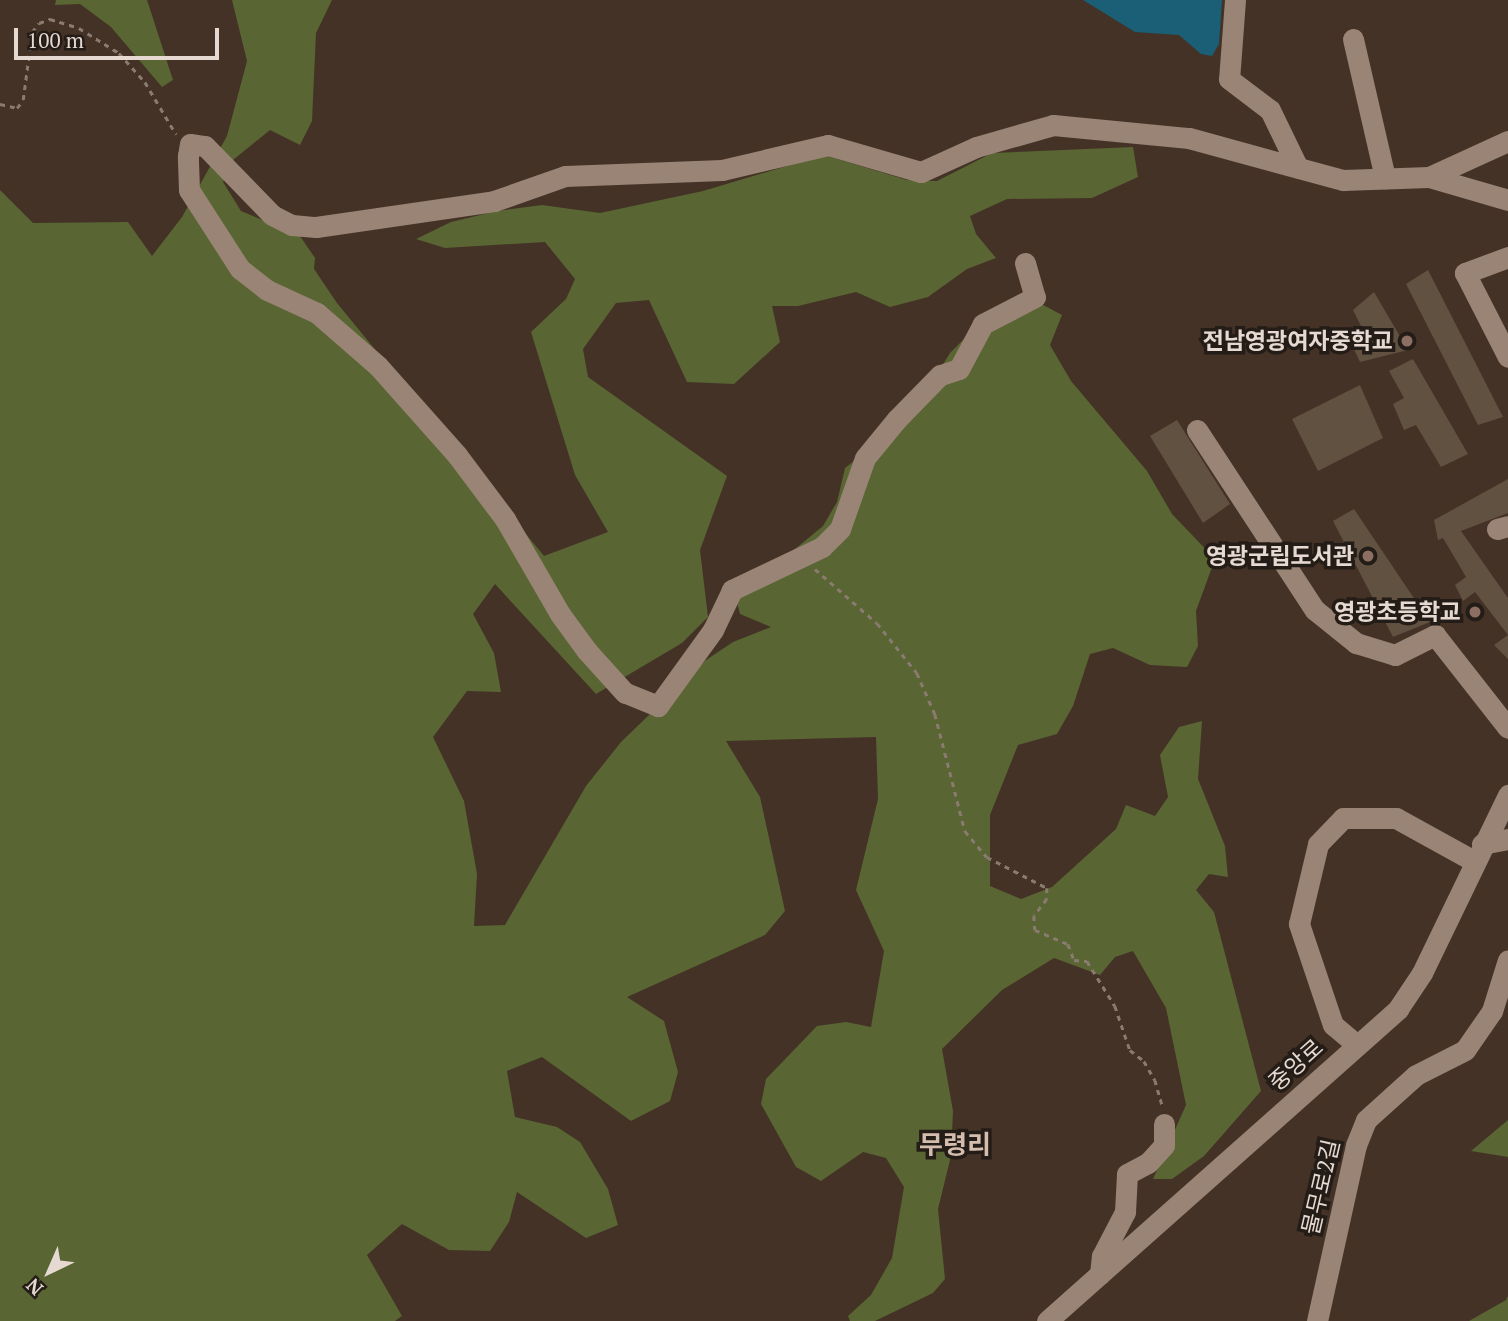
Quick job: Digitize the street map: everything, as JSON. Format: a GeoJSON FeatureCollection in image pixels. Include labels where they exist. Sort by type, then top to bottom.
{"type":"FeatureCollection","features":[{"type":"Feature","properties":{"kind":"street"},"geometry":{"type":"LineString","coordinates":[[1235,0],[1229,79],[1270,110],[1298,168]]}},
{"type":"Feature","properties":{"kind":"street"},"geometry":{"type":"LineString","coordinates":[[1353,39],[1385,178]]}},
{"type":"Feature","properties":{"kind":"street"},"geometry":{"type":"LineString","coordinates":[[1024,262],[1035,297],[983,324],[958,369],[940,375],[865,458],[840,529],[822,547],[793,558],[733,590],[713,630],[658,706],[625,693],[560,614],[505,519],[418,408],[317,313],[267,290],[240,270],[188,190],[190,144],[205,146],[217,154],[272,215],[292,225],[316,227],[494,201],[565,176],[722,170],[828,145],[921,172],[976,147],[1054,125],[1189,138],[1343,180],[1429,177],[1508,200]]}},
{"type":"Feature","properties":{"kind":"street"},"geometry":{"type":"LineString","coordinates":[[1429,177],[1508,141]]}},
{"type":"Feature","properties":{"kind":"street"},"geometry":{"type":"LineString","coordinates":[[1508,257],[1465,273],[1508,357]]}},
{"type":"Feature","properties":{"kind":"street"},"geometry":{"type":"LineString","coordinates":[[1196,430],[1315,610],[1356,643],[1395,655],[1435,635],[1508,728]]}},
{"type":"Feature","properties":{"kind":"street","name":"중앙로"},"geometry":{"type":"LineString","coordinates":[[1060,1317],[1100,1274],[1398,1009],[1422,973],[1508,795]]}},
{"type":"Feature","properties":{"kind":"street"},"geometry":{"type":"LineString","coordinates":[[1357,1045],[1333,1025],[1300,924],[1318,844],[1343,818],[1396,818],[1478,853],[1508,839]]}},
{"type":"Feature","properties":{"kind":"street","name":"물무로2길"},"geometry":{"type":"LineString","coordinates":[[1317,1321],[1356,1145],[1366,1120],[1416,1075],[1465,1050],[1492,1011],[1508,960]]}},
{"type":"Feature","properties":{"kind":"street"},"geometry":{"type":"LineString","coordinates":[[1100,1274],[1102,1256],[1125,1212],[1127,1174],[1148,1163],[1164,1145],[1164,1124]]}},
{"type":"Feature","properties":{"kind":"path"},"geometry":{"type":"LineString","coordinates":[[0,104],[18,108],[23,100],[32,32],[38,23],[50,19],[79,27],[119,53],[145,82],[171,129],[190,144]]}},
{"type":"Feature","properties":{"kind":"path"},"geometry":{"type":"LineString","coordinates":[[793,558],[824,574],[877,623],[917,673],[935,714],[965,831],[988,857],[1047,888],[1047,899],[1034,916],[1035,930],[1068,944],[1074,960],[1087,961],[1115,1006],[1130,1050],[1144,1061],[1155,1080],[1163,1099],[1164,1124]]}},
{"type":"Feature","properties":{"kind":"green space"},"geometry":{"type":"Polygon","coordinates":[[[56,0],[147,0],[173,80],[162,87],[111,27],[80,4],[55,5],[56,0]]]}},
{"type":"Feature","properties":{"kind":"green space"},"geometry":{"type":"Polygon","coordinates":[[[232,0],[332,0],[316,33],[312,121],[300,145],[270,130],[233,160],[223,182],[241,211],[300,236],[315,258],[314,269],[337,303],[544,556],[608,532],[575,475],[531,332],[566,299],[575,279],[545,242],[445,248],[416,239],[451,222],[497,211],[542,205],[600,213],[703,191],[824,155],[907,180],[937,181],[992,153],[1133,147],[1138,177],[1092,198],[1007,199],[970,216],[976,234],[996,258],[967,269],[928,297],[890,307],[856,292],[798,306],[772,306],[780,342],[734,384],[687,382],[649,300],[616,303],[583,349],[588,377],[727,476],[700,550],[708,617],[682,643],[596,694],[495,584],[473,614],[494,653],[501,692],[467,691],[433,737],[464,801],[477,874],[474,926],[505,925],[586,786],[621,742],[706,660],[733,642],[771,627],[740,614],[731,580],[766,573],[823,526],[837,502],[845,468],[911,416],[950,353],[974,329],[1030,298],[1062,315],[1050,345],[1071,381],[1147,471],[1172,514],[1215,559],[1196,611],[1198,646],[1187,667],[1150,665],[1113,648],[1090,654],[1073,706],[1057,734],[1018,745],[990,815],[990,886],[1021,899],[1052,887],[1116,829],[1126,805],[1155,816],[1168,797],[1160,755],[1179,727],[1202,721],[1198,779],[1225,846],[1228,877],[1209,874],[1196,890],[1214,912],[1261,1091],[1204,1156],[1172,1179],[1153,1179],[1186,1105],[1166,1008],[1133,951],[1115,957],[1100,975],[1054,958],[1002,990],[942,1049],[953,1111],[951,1156],[938,1209],[945,1279],[933,1293],[875,1321],[850,1321],[848,1316],[871,1295],[892,1258],[904,1187],[886,1158],[863,1152],[821,1181],[796,1167],[761,1104],[766,1079],[817,1026],[846,1022],[871,1027],[884,951],[856,890],[878,799],[876,737],[726,741],[760,797],[785,911],[765,935],[627,997],[664,1021],[678,1072],[670,1101],[631,1121],[542,1057],[507,1071],[515,1117],[557,1127],[580,1142],[608,1189],[618,1225],[586,1238],[517,1192],[509,1222],[490,1251],[449,1250],[402,1224],[367,1255],[402,1316],[395,1321],[0,1321],[0,190],[33,223],[128,222],[152,256],[182,217],[227,136],[247,61],[232,0]]]}},
{"type":"Feature","properties":{"kind":"green space"},"geometry":{"type":"Polygon","coordinates":[[[1508,1120],[1508,1157],[1471,1151],[1508,1120]]]}},
{"type":"Feature","properties":{"kind":"green space"},"geometry":{"type":"Polygon","coordinates":[[[1508,1296],[1508,1321],[1469,1321],[1506,1300],[1508,1296]]]}},
{"type":"Feature","properties":{"kind":"water"},"geometry":{"type":"Polygon","coordinates":[[[1083,0],[1222,0],[1219,44],[1212,56],[1201,54],[1179,35],[1135,32],[1083,0]]]}},
{"type":"Feature","properties":{"kind":"building"},"geometry":{"type":"Polygon","coordinates":[[[1428,270],[1503,417],[1478,425],[1406,284],[1428,270]]]}},
{"type":"Feature","properties":{"kind":"building"},"geometry":{"type":"Polygon","coordinates":[[[1374,292],[1408,350],[1360,362],[1351,343],[1365,334],[1353,310],[1374,292]]]}},
{"type":"Feature","properties":{"kind":"building"},"geometry":{"type":"Polygon","coordinates":[[[1413,359],[1468,454],[1441,467],[1416,425],[1404,430],[1393,404],[1404,398],[1389,371],[1413,359]]]}},
{"type":"Feature","properties":{"kind":"building"},"geometry":{"type":"Polygon","coordinates":[[[1360,385],[1383,438],[1318,471],[1292,419],[1360,385]]]}},
{"type":"Feature","properties":{"kind":"building"},"geometry":{"type":"Polygon","coordinates":[[[1177,420],[1230,504],[1203,523],[1150,436],[1177,420]]]}},
{"type":"Feature","properties":{"kind":"building"},"geometry":{"type":"Polygon","coordinates":[[[1508,479],[1508,513],[1461,531],[1508,598],[1508,635],[1475,592],[1463,601],[1455,585],[1466,577],[1443,538],[1438,540],[1434,520],[1508,479]]]}},
{"type":"Feature","properties":{"kind":"building","name":"영광군립도서관"},"geometry":{"type":"Polygon","coordinates":[[[1354,509],[1430,622],[1393,637],[1333,521],[1354,509]]]}},
{"type":"Feature","properties":{"kind":"building"},"geometry":{"type":"Polygon","coordinates":[[[1508,635],[1508,659],[1494,645],[1508,635]]]}},
{"type":"Feature","properties":{"kind":"place","name":"전남영광여자중학교"},"geometry":{"type":"Point","coordinates":[1407,341]}},
{"type":"Feature","properties":{"kind":"place","name":"영광군립도서관"},"geometry":{"type":"Point","coordinates":[1368,556]}},
{"type":"Feature","properties":{"kind":"place","name":"영광초등학교"},"geometry":{"type":"Point","coordinates":[1475,612]}},
{"type":"Feature","properties":{"kind":"district","name":"무령리"},"geometry":{"type":"Point","coordinates":[955,1145]}}]}
